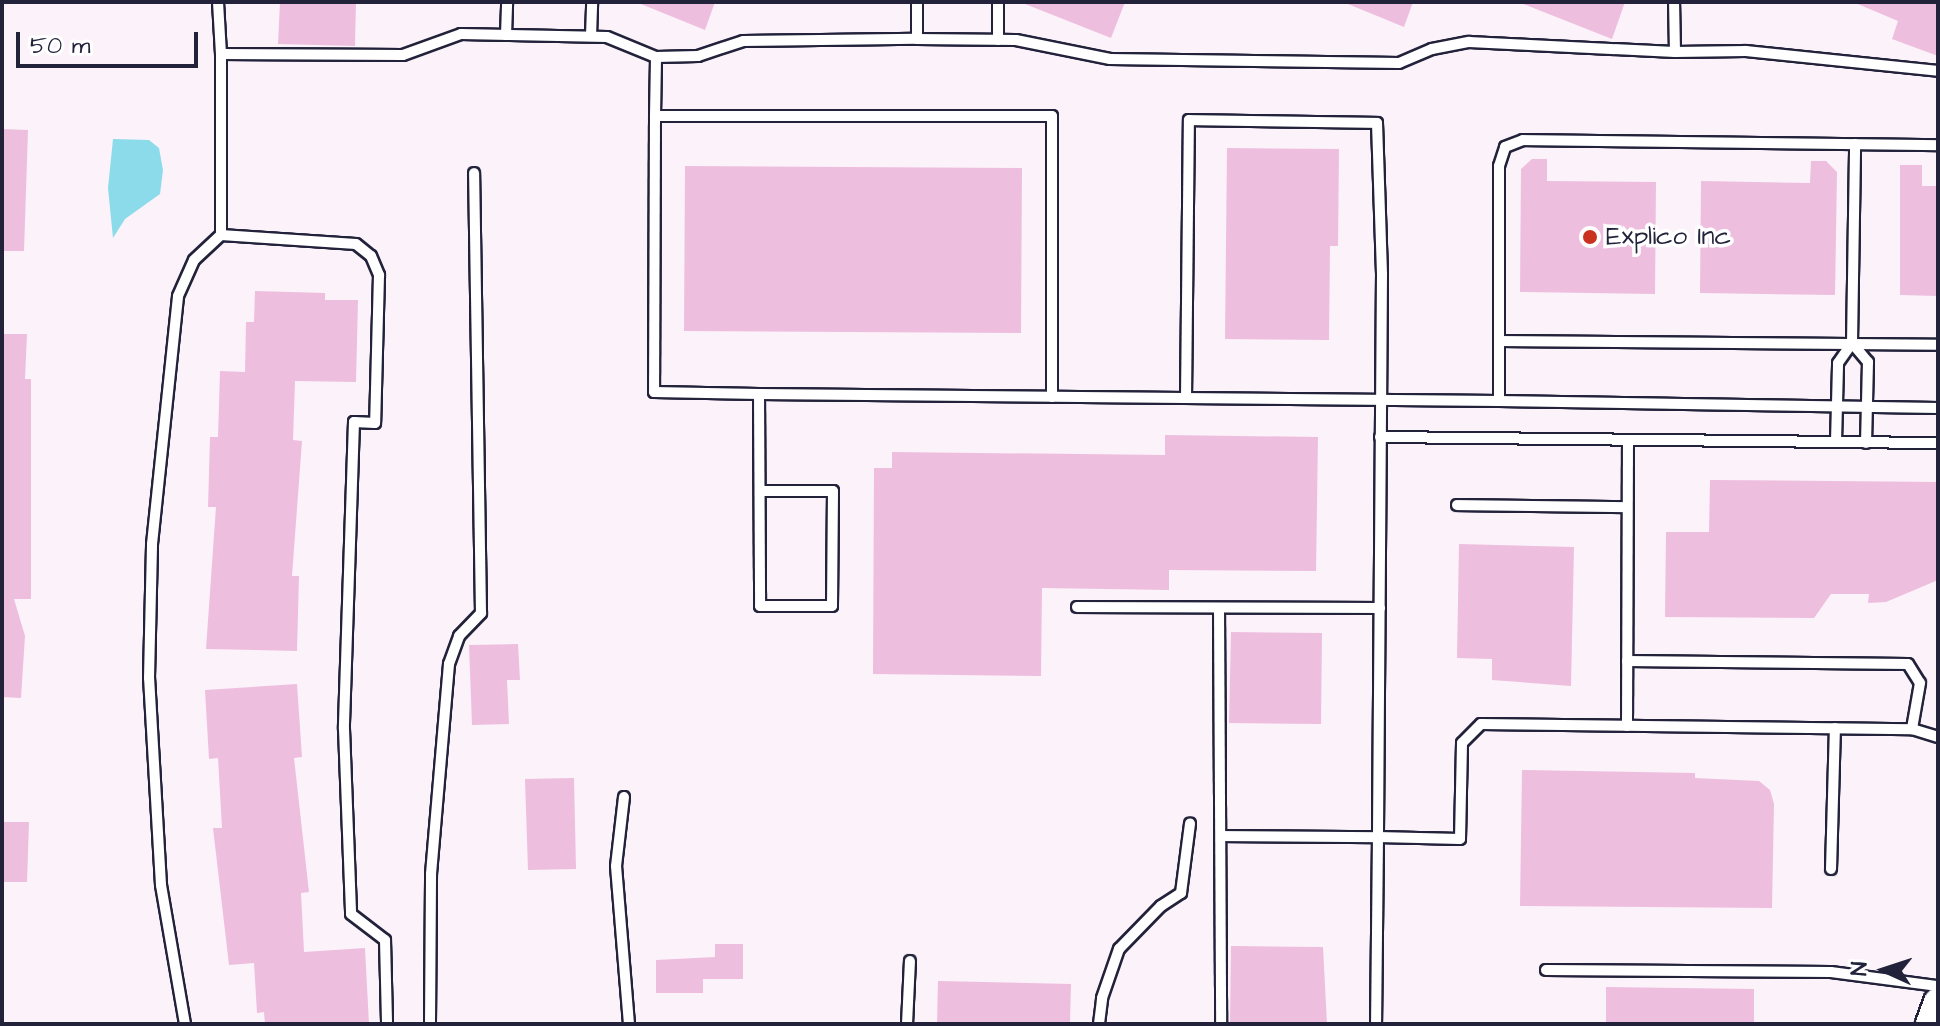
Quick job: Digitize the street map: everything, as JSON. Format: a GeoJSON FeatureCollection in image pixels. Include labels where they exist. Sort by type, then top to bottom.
{"type":"FeatureCollection","features":[{"type":"Feature","properties":{"kind":"main road"},"geometry":{"type":"LineString","coordinates":[[1930,1024],[1938,1002]]}},
{"type":"Feature","properties":{"kind":"lane"},"geometry":{"type":"LineString","coordinates":[[218,2],[221,235]]}},
{"type":"Feature","properties":{"kind":"lane"},"geometry":{"type":"LineString","coordinates":[[506,35],[507,2]]}},
{"type":"Feature","properties":{"kind":"lane"},"geometry":{"type":"LineString","coordinates":[[591,36],[592,2]]}},
{"type":"Feature","properties":{"kind":"lane"},"geometry":{"type":"LineString","coordinates":[[917,2],[917,39]]}},
{"type":"Feature","properties":{"kind":"lane"},"geometry":{"type":"LineString","coordinates":[[998,2],[998,40]]}},
{"type":"Feature","properties":{"kind":"lane"},"geometry":{"type":"LineString","coordinates":[[1674,2],[1675,52]]}},
{"type":"Feature","properties":{"kind":"lane"},"geometry":{"type":"LineString","coordinates":[[221,54],[403,55],[461,34],[607,37],[656,57],[698,56],[743,41],[917,39],[998,40],[1110,59],[1399,63],[1432,49],[1469,42],[1675,52],[1746,51],[1938,71]]}},
{"type":"Feature","properties":{"kind":"lane"},"geometry":{"type":"LineString","coordinates":[[656,57],[654,392],[1938,408]]}},
{"type":"Feature","properties":{"kind":"lane"},"geometry":{"type":"LineString","coordinates":[[655,116],[1052,116],[1052,397]]}},
{"type":"Feature","properties":{"kind":"lane"},"geometry":{"type":"LineString","coordinates":[[1186,398],[1189,120],[1377,123],[1380,608],[1376,1024]]}},
{"type":"Feature","properties":{"kind":"lane"},"geometry":{"type":"LineString","coordinates":[[1499,401],[1499,166],[1505,147],[1514,141],[1938,145]]}},
{"type":"Feature","properties":{"kind":"lane"},"geometry":{"type":"LineString","coordinates":[[1836,442],[1838,363],[1852,343],[1855,144]]}},
{"type":"Feature","properties":{"kind":"lane"},"geometry":{"type":"LineString","coordinates":[[430,1024],[431,874],[449,664],[459,636],[481,613],[474,173]]}},
{"type":"Feature","properties":{"kind":"lane"},"geometry":{"type":"LineString","coordinates":[[185,1024],[161,885],[149,678],[152,544],[178,296],[194,260],[221,235],[356,244],[371,256],[379,275],[375,423],[354,422],[344,729],[351,914],[385,940],[387,1024]]}},
{"type":"Feature","properties":{"kind":"lane"},"geometry":{"type":"LineString","coordinates":[[1499,341],[1938,345]]}},
{"type":"Feature","properties":{"kind":"lane"},"geometry":{"type":"LineString","coordinates":[[1852,343],[1868,362],[1866,443]]}},
{"type":"Feature","properties":{"kind":"lane"},"geometry":{"type":"LineString","coordinates":[[759,394],[760,606],[832,606],[833,491],[761,491]]}},
{"type":"Feature","properties":{"kind":"lane"},"geometry":{"type":"LineString","coordinates":[[1380,437],[1938,443]]}},
{"type":"Feature","properties":{"kind":"lane"},"geometry":{"type":"LineString","coordinates":[[1627,726],[1628,440]]}},
{"type":"Feature","properties":{"kind":"lane"},"geometry":{"type":"LineString","coordinates":[[1457,505],[1627,507]]}},
{"type":"Feature","properties":{"kind":"lane"},"geometry":{"type":"LineString","coordinates":[[1077,607],[1380,608]]}},
{"type":"Feature","properties":{"kind":"lane"},"geometry":{"type":"LineString","coordinates":[[1219,608],[1221,1024]]}},
{"type":"Feature","properties":{"kind":"lane"},"geometry":{"type":"LineString","coordinates":[[1627,661],[1908,664],[1920,683],[1912,729]]}},
{"type":"Feature","properties":{"kind":"lane"},"geometry":{"type":"LineString","coordinates":[[1221,836],[1460,839],[1462,743],[1481,724],[1912,729],[1938,737]]}},
{"type":"Feature","properties":{"kind":"lane"},"geometry":{"type":"LineString","coordinates":[[1831,869],[1835,728]]}},
{"type":"Feature","properties":{"kind":"lane"},"geometry":{"type":"LineString","coordinates":[[624,797],[616,866],[629,1024]]}},
{"type":"Feature","properties":{"kind":"lane"},"geometry":{"type":"LineString","coordinates":[[1099,1024],[1102,998],[1119,949],[1161,906],[1181,893],[1190,824]]}},
{"type":"Feature","properties":{"kind":"lane"},"geometry":{"type":"LineString","coordinates":[[907,1024],[910,961]]}},
{"type":"Feature","properties":{"kind":"lane"},"geometry":{"type":"LineString","coordinates":[[1546,970],[1831,972],[1938,986]]}},
{"type":"Feature","properties":{"kind":"water"},"geometry":{"type":"Polygon","coordinates":[[[113,139],[149,140],[159,148],[163,170],[160,194],[125,219],[113,238],[108,188],[113,139]]]}},
{"type":"Feature","properties":{"kind":"building"},"geometry":{"type":"Polygon","coordinates":[[[280,2],[356,2],[355,46],[278,44],[280,2]]]}},
{"type":"Feature","properties":{"kind":"building"},"geometry":{"type":"Polygon","coordinates":[[[636,2],[715,2],[705,30],[636,2]]]}},
{"type":"Feature","properties":{"kind":"building"},"geometry":{"type":"Polygon","coordinates":[[[1020,2],[1125,2],[1111,38],[1020,2]]]}},
{"type":"Feature","properties":{"kind":"building"},"geometry":{"type":"Polygon","coordinates":[[[1343,2],[1413,2],[1404,27],[1343,2]]]}},
{"type":"Feature","properties":{"kind":"building"},"geometry":{"type":"Polygon","coordinates":[[[1518,2],[1625,2],[1612,39],[1518,2]]]}},
{"type":"Feature","properties":{"kind":"building"},"geometry":{"type":"Polygon","coordinates":[[[1853,2],[1938,2],[1938,56],[1892,39],[1898,21],[1853,2]]]}},
{"type":"Feature","properties":{"kind":"building"},"geometry":{"type":"Polygon","coordinates":[[[2,129],[28,130],[24,251],[2,251],[2,129]]]}},
{"type":"Feature","properties":{"kind":"building"},"geometry":{"type":"Polygon","coordinates":[[[1227,148],[1339,149],[1338,246],[1330,246],[1329,340],[1225,339],[1227,148]]]}},
{"type":"Feature","properties":{"kind":"building"},"geometry":{"type":"Polygon","coordinates":[[[1532,159],[1547,159],[1547,181],[1656,182],[1655,294],[1520,292],[1521,169],[1532,159]]]}},
{"type":"Feature","properties":{"kind":"building"},"geometry":{"type":"Polygon","coordinates":[[[1811,161],[1826,161],[1837,172],[1835,295],[1700,293],[1701,181],[1810,183],[1811,161]]]}},
{"type":"Feature","properties":{"kind":"building"},"geometry":{"type":"Polygon","coordinates":[[[1900,165],[1922,165],[1922,186],[1938,186],[1938,296],[1900,295],[1900,165]]]}},
{"type":"Feature","properties":{"kind":"building"},"geometry":{"type":"Polygon","coordinates":[[[685,166],[1022,168],[1021,333],[684,331],[685,166]]]}},
{"type":"Feature","properties":{"kind":"building"},"geometry":{"type":"Polygon","coordinates":[[[255,291],[325,293],[325,300],[358,300],[356,382],[295,381],[293,440],[302,441],[292,576],[299,576],[297,651],[206,649],[216,507],[208,507],[210,437],[218,437],[220,371],[245,372],[246,322],[254,322],[255,291]]]}},
{"type":"Feature","properties":{"kind":"building"},"geometry":{"type":"Polygon","coordinates":[[[2,334],[27,334],[25,379],[31,379],[31,599],[14,599],[25,636],[21,698],[2,697],[2,334]]]}},
{"type":"Feature","properties":{"kind":"building"},"geometry":{"type":"Polygon","coordinates":[[[1165,435],[1318,437],[1316,571],[1169,570],[1169,590],[1042,588],[1041,676],[873,674],[874,468],[892,468],[892,452],[1165,455],[1165,435]]]}},
{"type":"Feature","properties":{"kind":"building"},"geometry":{"type":"Polygon","coordinates":[[[1710,480],[1938,482],[1938,580],[1886,602],[1868,603],[1869,594],[1831,594],[1814,618],[1665,617],[1666,532],[1709,532],[1710,480]]]}},
{"type":"Feature","properties":{"kind":"building"},"geometry":{"type":"Polygon","coordinates":[[[1459,544],[1574,547],[1571,686],[1492,680],[1492,659],[1457,658],[1459,544]]]}},
{"type":"Feature","properties":{"kind":"building"},"geometry":{"type":"Polygon","coordinates":[[[1231,632],[1322,633],[1321,724],[1229,723],[1231,632]]]}},
{"type":"Feature","properties":{"kind":"building"},"geometry":{"type":"Polygon","coordinates":[[[518,644],[520,680],[507,680],[509,724],[472,725],[469,645],[518,644]]]}},
{"type":"Feature","properties":{"kind":"building"},"geometry":{"type":"Polygon","coordinates":[[[297,684],[302,757],[294,758],[309,892],[301,893],[304,952],[365,948],[369,1024],[265,1024],[264,1012],[257,1013],[254,963],[229,965],[213,828],[222,828],[218,758],[209,759],[205,690],[297,684]]]}},
{"type":"Feature","properties":{"kind":"building"},"geometry":{"type":"Polygon","coordinates":[[[1522,770],[1695,773],[1695,778],[1759,781],[1770,790],[1774,804],[1772,908],[1520,906],[1522,770]]]}},
{"type":"Feature","properties":{"kind":"building"},"geometry":{"type":"Polygon","coordinates":[[[574,778],[576,869],[528,870],[525,779],[574,778]]]}},
{"type":"Feature","properties":{"kind":"building"},"geometry":{"type":"Polygon","coordinates":[[[2,822],[29,822],[27,882],[2,882],[2,822]]]}},
{"type":"Feature","properties":{"kind":"building"},"geometry":{"type":"Polygon","coordinates":[[[715,944],[743,944],[743,979],[703,979],[703,993],[656,993],[656,960],[715,957],[715,944]]]}},
{"type":"Feature","properties":{"kind":"building"},"geometry":{"type":"Polygon","coordinates":[[[1231,946],[1323,947],[1327,1024],[1230,1024],[1231,946]]]}},
{"type":"Feature","properties":{"kind":"building"},"geometry":{"type":"Polygon","coordinates":[[[938,981],[1071,984],[1070,1024],[937,1024],[938,981]]]}},
{"type":"Feature","properties":{"kind":"building"},"geometry":{"type":"Polygon","coordinates":[[[1606,987],[1754,989],[1754,1024],[1606,1024],[1606,987]]]}},
{"type":"Feature","properties":{"kind":"place","name":"Explico Inc"},"geometry":{"type":"Point","coordinates":[1590,237]}}]}
